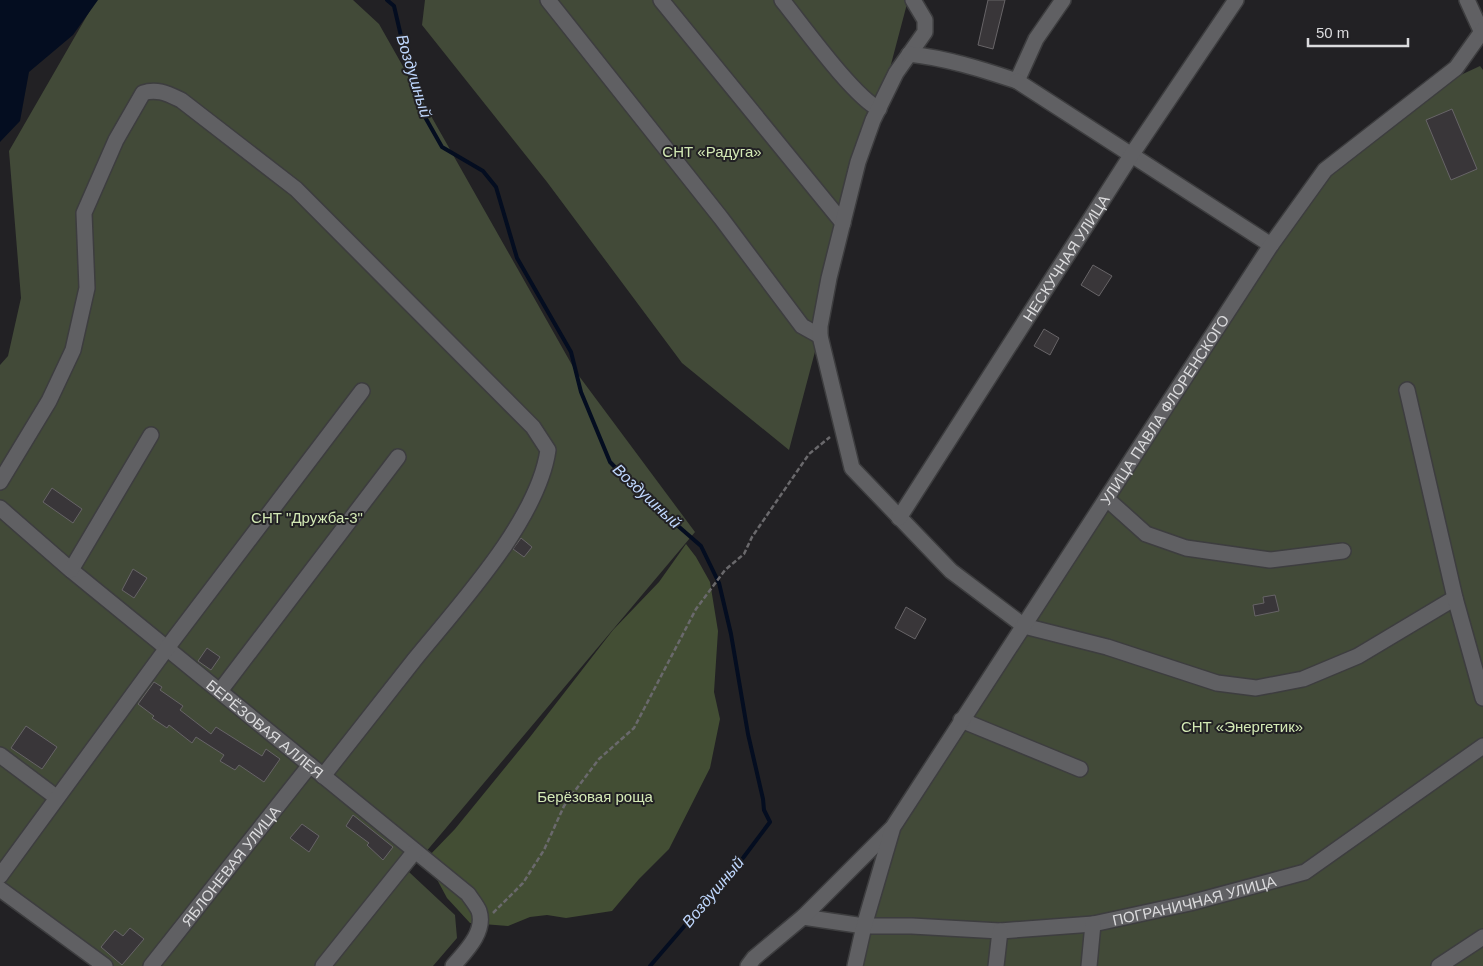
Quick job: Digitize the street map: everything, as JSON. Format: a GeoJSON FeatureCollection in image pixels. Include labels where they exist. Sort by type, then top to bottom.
{"type":"FeatureCollection","features":[{"type":"Feature","properties":{"kind":"street"},"geometry":{"type":"LineString","coordinates":[[548,0],[727,225],[802,326],[820,336]]}},
{"type":"Feature","properties":{"kind":"street"},"geometry":{"type":"LineString","coordinates":[[662,0],[843,223]]}},
{"type":"Feature","properties":{"kind":"street"},"geometry":{"type":"LineString","coordinates":[[782,0],[845,77],[870,104],[879,109]]}},
{"type":"Feature","properties":{"kind":"street"},"geometry":{"type":"LineString","coordinates":[[913,0],[924,20],[925,32],[896,73],[858,162],[829,278],[820,326],[820,336],[852,468],[952,572],[1024,626],[1107,646],[1217,683],[1256,688],[1303,679],[1358,656],[1455,598]]}},
{"type":"Feature","properties":{"kind":"street"},"geometry":{"type":"LineString","coordinates":[[1017,81],[1036,39],[1063,0]]}},
{"type":"Feature","properties":{"kind":"street","name":"НЕСКУЧНАЯ УЛИЦА"},"geometry":{"type":"LineString","coordinates":[[899,518],[1132,154],[1236,0]]}},
{"type":"Feature","properties":{"kind":"street"},"geometry":{"type":"LineString","coordinates":[[1467,0],[1483,33]]}},
{"type":"Feature","properties":{"kind":"street","name":"УЛИЦА ПАВЛА ФЛОРЕНСКОГО"},"geometry":{"type":"LineString","coordinates":[[748,966],[754,958],[803,918],[893,827],[1271,245],[1325,170],[1456,68],[1483,33]]}},
{"type":"Feature","properties":{"kind":"street"},"geometry":{"type":"LineString","coordinates":[[909,54],[928,56],[981,69],[1017,81],[1271,245]]}},
{"type":"Feature","properties":{"kind":"street"},"geometry":{"type":"LineString","coordinates":[[0,482],[49,401],[73,350],[87,288],[84,212],[89,197],[116,140],[143,93],[151,90],[162,92],[181,100],[296,189],[532,427],[548,450],[546,467],[538,489],[514,530],[472,589],[323,776]]}},
{"type":"Feature","properties":{"kind":"street"},"geometry":{"type":"LineString","coordinates":[[1407,390],[1455,598],[1483,698]]}},
{"type":"Feature","properties":{"kind":"street"},"geometry":{"type":"LineString","coordinates":[[0,876],[56,797],[167,648],[362,391]]}},
{"type":"Feature","properties":{"kind":"street"},"geometry":{"type":"LineString","coordinates":[[71,570],[151,435]]}},
{"type":"Feature","properties":{"kind":"street"},"geometry":{"type":"LineString","coordinates":[[220,691],[398,457]]}},
{"type":"Feature","properties":{"kind":"street"},"geometry":{"type":"LineString","coordinates":[[1107,499],[1146,534],[1186,548],[1270,560],[1343,551]]}},
{"type":"Feature","properties":{"kind":"street","name":"БЕРЁЗОВАЯ АЛЛЕЯ"},"geometry":{"type":"LineString","coordinates":[[0,508],[71,570],[468,894],[479,912],[478,932]]}},
{"type":"Feature","properties":{"kind":"street"},"geometry":{"type":"LineString","coordinates":[[961,720],[1080,769]]}},
{"type":"Feature","properties":{"kind":"street","name":"ПОГРАНИЧНАЯ УЛИЦА"},"geometry":{"type":"LineString","coordinates":[[864,926],[912,926],[1000,931],[1093,924],[1190,903],[1305,872],[1483,746]]}},
{"type":"Feature","properties":{"kind":"street"},"geometry":{"type":"LineString","coordinates":[[0,754],[56,797]]}},
{"type":"Feature","properties":{"kind":"street","name":"ЯБЛОНЕВАЯ УЛИЦА"},"geometry":{"type":"LineString","coordinates":[[151,966],[310,765]]}},
{"type":"Feature","properties":{"kind":"street","name":"УЛИЦА ПАВЛА ФЛОРЕНСКОГО"},"geometry":{"type":"LineString","coordinates":[[855,966],[864,926],[893,827]]}},
{"type":"Feature","properties":{"kind":"street"},"geometry":{"type":"LineString","coordinates":[[323,966],[415,851]]}},
{"type":"Feature","properties":{"kind":"street"},"geometry":{"type":"LineString","coordinates":[[0,889],[105,966]]}},
{"type":"Feature","properties":{"kind":"street"},"geometry":{"type":"LineString","coordinates":[[803,918],[864,926]]}},
{"type":"Feature","properties":{"kind":"street"},"geometry":{"type":"LineString","coordinates":[[1089,966],[1093,924]]}},
{"type":"Feature","properties":{"kind":"street"},"geometry":{"type":"LineString","coordinates":[[996,966],[1000,931]]}},
{"type":"Feature","properties":{"kind":"street"},"geometry":{"type":"LineString","coordinates":[[453,966],[468,949],[478,932]]}},
{"type":"Feature","properties":{"kind":"street"},"geometry":{"type":"LineString","coordinates":[[1439,966],[1483,937]]}},
{"type":"Feature","properties":{"kind":"path"},"geometry":{"type":"LineString","coordinates":[[478,932],[523,883],[544,850],[564,806],[577,788],[599,760],[634,728],[691,616],[724,570],[744,554],[752,537],[809,454],[832,436],[843,433]]}},
{"type":"Feature","properties":{"kind":"green space","name":"СНТ \"Дружба-3\""},"geometry":{"type":"Polygon","coordinates":[[[96,0],[353,0],[379,24],[576,372],[695,532],[409,872],[455,915],[457,938],[433,966],[99,966],[0,889],[0,365],[8,356],[21,298],[9,151],[96,0]]]}},
{"type":"Feature","properties":{"kind":"green space","name":"СНТ «Радуга»"},"geometry":{"type":"Polygon","coordinates":[[[425,0],[908,0],[789,450],[682,363],[547,182],[422,25],[425,0]]]}},
{"type":"Feature","properties":{"kind":"green space","name":"СНТ «Энергетик»"},"geometry":{"type":"Polygon","coordinates":[[[1480,66],[1483,70],[1483,966],[855,966],[899,822],[1319,173],[1452,79],[1480,66]]]}},
{"type":"Feature","properties":{"kind":"green space","name":"Берёзовая роща"},"geometry":{"type":"Polygon","coordinates":[[[686,544],[696,557],[710,582],[718,631],[714,692],[720,719],[710,768],[669,849],[639,879],[612,911],[566,918],[547,915],[530,917],[508,926],[470,923],[447,898],[426,859],[455,829],[530,737],[613,630],[659,582],[686,544]]]}},
{"type":"Feature","properties":{"kind":"water"},"geometry":{"type":"Polygon","coordinates":[[[0,0],[98,0],[73,35],[29,72],[20,121],[0,142],[0,0]]]}},
{"type":"Feature","properties":{"kind":"building"},"geometry":{"type":"Polygon","coordinates":[[[988,0],[1005,0],[993,49],[978,45],[988,0]]]}},
{"type":"Feature","properties":{"kind":"building"},"geometry":{"type":"Polygon","coordinates":[[[1452,109],[1477,169],[1451,180],[1426,120],[1452,109]]]}},
{"type":"Feature","properties":{"kind":"building"},"geometry":{"type":"Polygon","coordinates":[[[1093,265],[1112,276],[1099,296],[1081,285],[1093,265]]]}},
{"type":"Feature","properties":{"kind":"building"},"geometry":{"type":"Polygon","coordinates":[[[1044,329],[1059,338],[1050,355],[1034,346],[1044,329]]]}},
{"type":"Feature","properties":{"kind":"building"},"geometry":{"type":"Polygon","coordinates":[[[52,488],[82,509],[73,523],[43,502],[52,488]]]}},
{"type":"Feature","properties":{"kind":"building"},"geometry":{"type":"Polygon","coordinates":[[[521,538],[532,547],[524,557],[513,549],[521,538]]]}},
{"type":"Feature","properties":{"kind":"building"},"geometry":{"type":"Polygon","coordinates":[[[133,569],[147,578],[134,598],[122,590],[133,569]]]}},
{"type":"Feature","properties":{"kind":"building"},"geometry":{"type":"Polygon","coordinates":[[[1275,595],[1279,611],[1255,616],[1253,605],[1264,603],[1263,597],[1275,595]]]}},
{"type":"Feature","properties":{"kind":"building"},"geometry":{"type":"Polygon","coordinates":[[[906,607],[926,619],[915,639],[895,628],[906,607]]]}},
{"type":"Feature","properties":{"kind":"building"},"geometry":{"type":"Polygon","coordinates":[[[207,648],[220,657],[211,670],[198,661],[207,648]]]}},
{"type":"Feature","properties":{"kind":"building"},"geometry":{"type":"Polygon","coordinates":[[[154,682],[162,687],[160,690],[183,706],[180,710],[211,734],[216,727],[262,756],[266,749],[280,759],[264,782],[239,765],[235,770],[220,761],[224,755],[196,737],[192,743],[169,725],[167,728],[152,718],[154,716],[138,704],[154,682]]]}},
{"type":"Feature","properties":{"kind":"building"},"geometry":{"type":"Polygon","coordinates":[[[26,726],[57,747],[42,769],[11,748],[26,726]]]}},
{"type":"Feature","properties":{"kind":"building"},"geometry":{"type":"Polygon","coordinates":[[[353,815],[393,847],[383,860],[367,845],[369,843],[346,826],[353,815]]]}},
{"type":"Feature","properties":{"kind":"building"},"geometry":{"type":"Polygon","coordinates":[[[302,824],[319,836],[309,852],[290,838],[302,824]]]}},
{"type":"Feature","properties":{"kind":"building"},"geometry":{"type":"Polygon","coordinates":[[[130,928],[144,939],[122,965],[101,947],[115,930],[123,936],[130,928]]]}},
{"type":"Feature","properties":{"kind":"waterway","name":"Воздушный"},"geometry":{"type":"LineString","coordinates":[[387,0],[394,6],[412,83],[425,117],[442,147],[483,171],[496,187],[517,258],[571,352],[581,392],[610,462],[639,492],[701,546],[719,583],[731,634],[748,734],[764,810],[770,822],[743,858],[650,966]]}}]}
